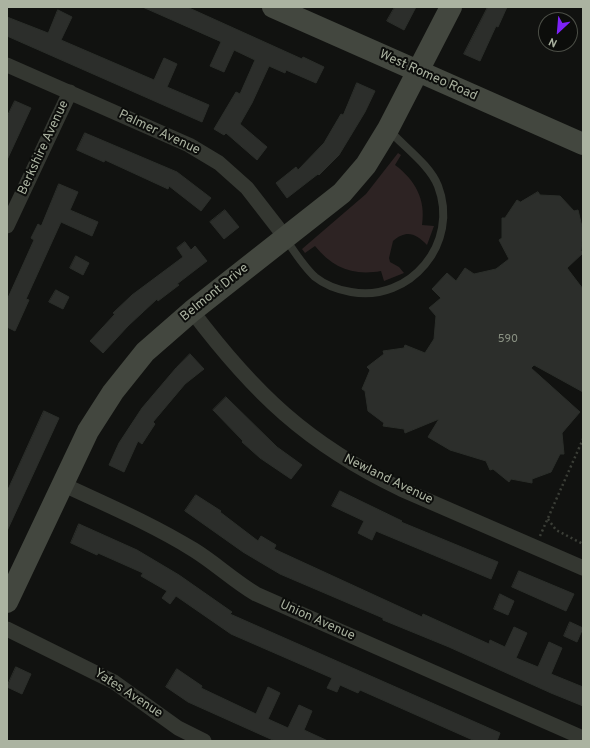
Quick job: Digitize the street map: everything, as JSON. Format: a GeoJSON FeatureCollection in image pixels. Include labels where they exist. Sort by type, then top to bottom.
{"type":"FeatureCollection","features":[{"type":"Feature","properties":{"kind":"street","name":"West Romeo Road"},"geometry":{"type":"LineString","coordinates":[[273,7],[583,144]]}},
{"type":"Feature","properties":{"kind":"street","name":"Belmont Drive"},"geometry":{"type":"LineString","coordinates":[[7,602],[88,431],[113,392],[145,352],[192,311],[342,193],[366,165],[388,129],[451,7]]}},
{"type":"Feature","properties":{"kind":"street","name":"Palmer Avenue"},"geometry":{"type":"LineString","coordinates":[[7,65],[188,145],[220,163],[247,188],[285,237]]}},
{"type":"Feature","properties":{"kind":"street","name":"Berkshire Avenue"},"geometry":{"type":"LineString","coordinates":[[7,226],[70,92]]}},
{"type":"Feature","properties":{"kind":"street","name":"Newland Avenue"},"geometry":{"type":"LineString","coordinates":[[192,311],[242,374],[265,397],[290,420],[335,453],[372,475],[401,489],[583,568]]}},
{"type":"Feature","properties":{"kind":"street","name":"Union Avenue"},"geometry":{"type":"LineString","coordinates":[[62,484],[164,532],[195,551],[241,586],[256,594],[583,738]]}},
{"type":"Feature","properties":{"kind":"street","name":"Yates Avenue"},"geometry":{"type":"LineString","coordinates":[[7,629],[114,682],[178,728],[204,741]]}},
{"type":"Feature","properties":{"kind":"lane"},"geometry":{"type":"LineString","coordinates":[[285,237],[298,258],[316,277],[338,290],[364,295],[389,291],[412,279],[430,260],[441,237],[444,211],[438,186],[425,164],[405,147],[388,129]]}},
{"type":"Feature","properties":{"kind":"path"},"geometry":{"type":"LineString","coordinates":[[540,537],[583,439]]}},
{"type":"Feature","properties":{"kind":"path"},"geometry":{"type":"LineString","coordinates":[[548,519],[556,530],[583,544]]}},
{"type":"Feature","properties":{"kind":"shaded area"},"geometry":{"type":"Polygon","coordinates":[[[398,153],[401,155],[395,165],[408,177],[418,191],[422,207],[422,225],[434,226],[427,245],[419,238],[411,234],[403,235],[393,241],[389,258],[390,262],[399,267],[404,273],[384,281],[381,271],[361,272],[344,269],[329,260],[315,246],[305,253],[302,249],[366,194],[398,153]]]}},
{"type":"Feature","properties":{"kind":"building"},"geometry":{"type":"Polygon","coordinates":[[[143,7],[187,7],[302,59],[303,57],[324,67],[316,83],[286,70],[285,73],[269,66],[252,103],[240,124],[267,147],[257,160],[226,133],[224,135],[214,129],[236,92],[240,94],[255,60],[234,50],[224,72],[210,66],[221,42],[143,7]]]}},
{"type":"Feature","properties":{"kind":"building"},"geometry":{"type":"Polygon","coordinates":[[[395,7],[416,7],[404,30],[387,21],[395,7]]]}},
{"type":"Feature","properties":{"kind":"building"},"geometry":{"type":"Polygon","coordinates":[[[488,7],[507,7],[498,27],[496,26],[480,61],[464,54],[488,7]]]}},
{"type":"Feature","properties":{"kind":"building"},"geometry":{"type":"Polygon","coordinates":[[[58,10],[72,17],[61,40],[154,80],[164,58],[177,64],[167,87],[209,105],[202,122],[7,36],[7,17],[48,33],[58,10]]]}},
{"type":"Feature","properties":{"kind":"building"},"geometry":{"type":"Polygon","coordinates":[[[357,83],[375,91],[365,112],[339,155],[319,175],[318,174],[287,198],[276,183],[296,167],[298,170],[324,143],[341,114],[343,115],[357,83]]]}},
{"type":"Feature","properties":{"kind":"building"},"geometry":{"type":"Polygon","coordinates":[[[15,101],[31,108],[7,160],[7,117],[15,101]]]}},
{"type":"Feature","properties":{"kind":"building"},"geometry":{"type":"Polygon","coordinates":[[[85,133],[177,172],[211,198],[201,211],[169,186],[168,189],[105,160],[104,162],[77,150],[85,133]]]}},
{"type":"Feature","properties":{"kind":"building"},"geometry":{"type":"Polygon","coordinates":[[[59,184],[78,192],[70,210],[98,222],[92,236],[61,222],[26,299],[29,300],[15,331],[7,327],[7,300],[34,240],[31,238],[38,224],[41,226],[59,184]]]}},
{"type":"Feature","properties":{"kind":"building"},"geometry":{"type":"Polygon","coordinates":[[[538,192],[540,195],[560,196],[574,211],[578,210],[583,231],[581,251],[583,253],[567,268],[583,289],[583,392],[534,365],[531,368],[580,412],[562,433],[564,454],[560,454],[551,472],[532,479],[532,483],[511,479],[509,482],[493,469],[490,470],[486,461],[450,450],[428,437],[439,419],[405,433],[404,429],[383,426],[384,423],[368,411],[365,391],[362,389],[370,370],[367,367],[384,354],[383,351],[404,348],[405,345],[425,353],[434,339],[436,316],[429,308],[441,298],[432,289],[447,273],[456,281],[465,268],[474,274],[496,269],[509,259],[499,240],[502,238],[502,218],[505,218],[517,200],[520,202],[538,192]]]}},
{"type":"Feature","properties":{"kind":"building"},"geometry":{"type":"Polygon","coordinates":[[[225,210],[239,227],[224,239],[210,222],[225,210]]]}},
{"type":"Feature","properties":{"kind":"building"},"geometry":{"type":"Polygon","coordinates":[[[185,242],[191,250],[195,246],[207,261],[158,301],[157,299],[128,326],[103,353],[90,341],[115,314],[113,313],[132,295],[183,257],[177,248],[185,242]]]}},
{"type":"Feature","properties":{"kind":"building"},"geometry":{"type":"Polygon","coordinates":[[[76,256],[89,263],[83,275],[70,268],[76,256]]]}},
{"type":"Feature","properties":{"kind":"building"},"geometry":{"type":"Polygon","coordinates":[[[56,290],[69,297],[63,309],[49,302],[56,290]]]}},
{"type":"Feature","properties":{"kind":"building"},"geometry":{"type":"Polygon","coordinates":[[[190,354],[204,369],[185,384],[153,422],[155,424],[142,444],[138,441],[124,472],[109,465],[119,443],[142,408],[190,354]]]}},
{"type":"Feature","properties":{"kind":"building"},"geometry":{"type":"Polygon","coordinates":[[[226,397],[277,447],[302,465],[291,479],[260,458],[242,442],[243,441],[213,410],[226,397]]]}},
{"type":"Feature","properties":{"kind":"building"},"geometry":{"type":"Polygon","coordinates":[[[44,411],[59,418],[7,531],[7,492],[44,411]]]}},
{"type":"Feature","properties":{"kind":"building"},"geometry":{"type":"Polygon","coordinates":[[[340,491],[402,521],[401,522],[498,562],[491,579],[376,531],[372,540],[358,533],[364,521],[332,506],[340,491]]]}},
{"type":"Feature","properties":{"kind":"building"},"geometry":{"type":"Polygon","coordinates":[[[196,495],[221,511],[220,512],[258,541],[261,536],[276,545],[274,549],[422,617],[423,614],[489,644],[490,640],[505,647],[514,627],[527,633],[516,658],[538,667],[549,642],[562,648],[551,674],[583,687],[583,706],[280,574],[243,552],[185,511],[196,495]]]}},
{"type":"Feature","properties":{"kind":"building"},"geometry":{"type":"Polygon","coordinates":[[[79,524],[137,550],[179,575],[232,612],[230,614],[500,733],[497,741],[475,741],[360,690],[358,693],[340,685],[337,692],[327,688],[332,678],[231,634],[176,596],[170,604],[162,598],[167,591],[141,576],[143,573],[71,543],[79,524]]]}},
{"type":"Feature","properties":{"kind":"building"},"geometry":{"type":"Polygon","coordinates":[[[519,571],[574,594],[566,611],[512,587],[519,571]]]}},
{"type":"Feature","properties":{"kind":"building"},"geometry":{"type":"Polygon","coordinates":[[[500,594],[514,601],[508,615],[494,609],[500,594]]]}},
{"type":"Feature","properties":{"kind":"building"},"geometry":{"type":"Polygon","coordinates":[[[570,622],[583,628],[577,642],[564,636],[570,622]]]}},
{"type":"Feature","properties":{"kind":"building"},"geometry":{"type":"Polygon","coordinates":[[[16,667],[31,674],[22,694],[7,687],[16,667]]]}},
{"type":"Feature","properties":{"kind":"building"},"geometry":{"type":"Polygon","coordinates":[[[177,669],[202,686],[201,688],[256,714],[268,687],[280,693],[268,719],[288,728],[299,705],[312,711],[304,730],[328,741],[275,741],[188,702],[166,687],[177,669]]]}}]}
